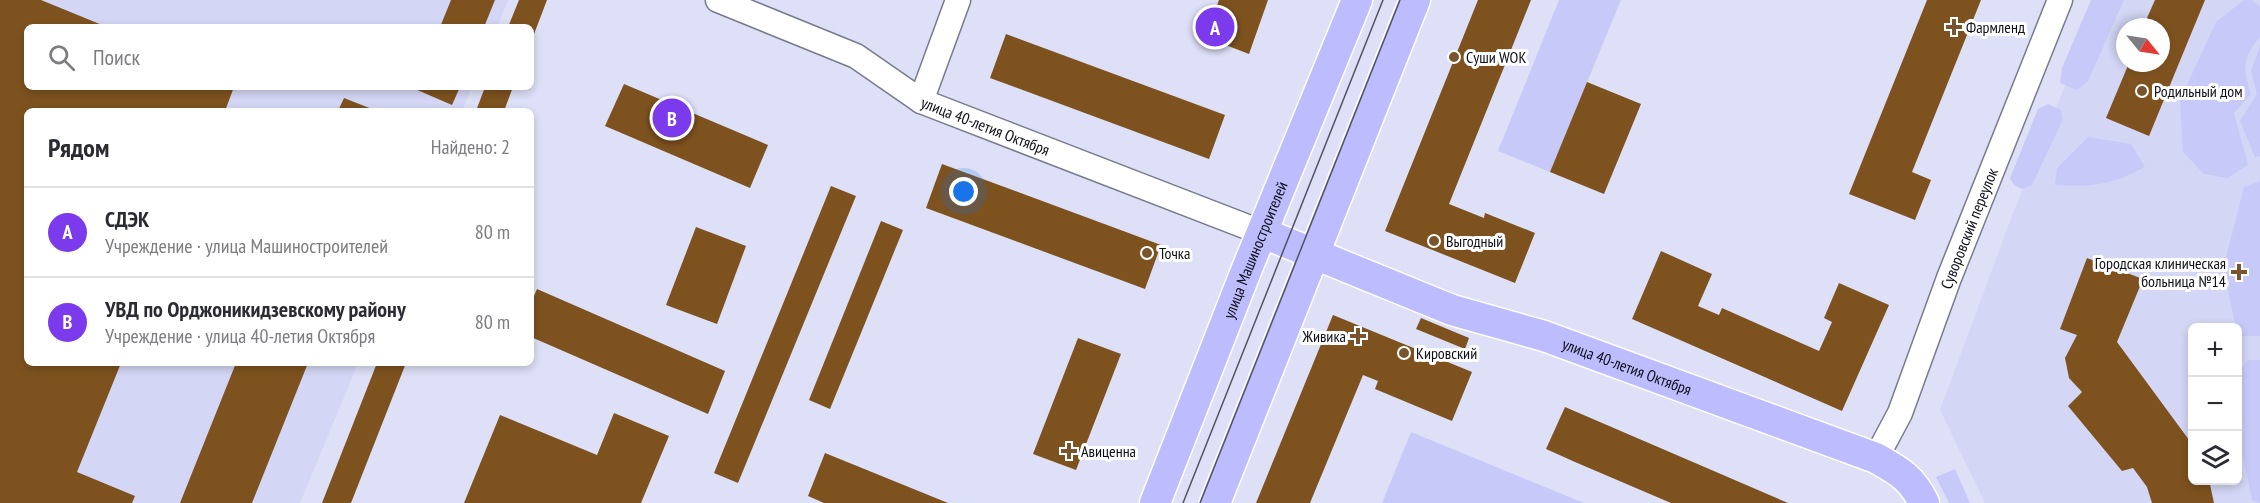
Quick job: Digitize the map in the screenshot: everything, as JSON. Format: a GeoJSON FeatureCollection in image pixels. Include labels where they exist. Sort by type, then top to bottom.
{"type":"FeatureCollection","features":[{"type":"Feature","properties":{"kind":"main road","name":"улица Машиностроителей"},"geometry":{"type":"LineString","coordinates":[[1155,503],[1357,0]]}},
{"type":"Feature","properties":{"kind":"main road"},"geometry":{"type":"LineString","coordinates":[[1215,503],[1415,0]]}},
{"type":"Feature","properties":{"kind":"main road","name":"улица 40-летия Октября"},"geometry":{"type":"LineString","coordinates":[[1263,233],[1452,310],[1544,336],[1876,458],[1901,472],[1919,492],[1924,503]]}},
{"type":"Feature","properties":{"kind":"street","name":"улица 40-летия Октября"},"geometry":{"type":"LineString","coordinates":[[718,0],[856,56],[921,101],[1263,233]]}},
{"type":"Feature","properties":{"kind":"street"},"geometry":{"type":"LineString","coordinates":[[921,101],[958,0]]}},
{"type":"Feature","properties":{"kind":"street","name":"Суворовский переулок"},"geometry":{"type":"LineString","coordinates":[[1876,458],[1900,413],[1949,278],[2060,0]]}},
{"type":"Feature","properties":{"kind":"shaded area"},"geometry":{"type":"Polygon","coordinates":[[[0,0],[508,0],[498,24],[24,24],[24,90],[471,90],[463,108],[24,108],[24,366],[357,366],[300,503],[0,503],[0,0]]]}},
{"type":"Feature","properties":{"kind":"shaded area"},"geometry":{"type":"Polygon","coordinates":[[[1559,0],[1621,0],[1550,172],[1498,151],[1559,0]]]}},
{"type":"Feature","properties":{"kind":"shaded area"},"geometry":{"type":"Polygon","coordinates":[[[2091,0],[2124,0],[2088,81],[2077,90],[2060,83],[2062,68],[2091,0]]]}},
{"type":"Feature","properties":{"kind":"shaded area"},"geometry":{"type":"Polygon","coordinates":[[[2100,0],[2260,0],[2260,503],[1985,503],[1940,410],[2012,216],[2100,0]]]}},
{"type":"Feature","properties":{"kind":"shaded area"},"geometry":{"type":"Polygon","coordinates":[[[2244,0],[2252,0],[2260,7],[2260,37],[2250,51],[2246,64],[2246,78],[2251,94],[2234,113],[2248,165],[2227,178],[2204,174],[2183,152],[2180,100],[2216,22],[2244,0]]]}},
{"type":"Feature","properties":{"kind":"shaded area"},"geometry":{"type":"Polygon","coordinates":[[[2260,46],[2260,156],[2255,157],[2240,121],[2257,94],[2251,71],[2260,46]]]}},
{"type":"Feature","properties":{"kind":"shaded area"},"geometry":{"type":"Polygon","coordinates":[[[2048,104],[2061,110],[2063,119],[2032,185],[2022,189],[2014,185],[2010,178],[2038,109],[2048,104]]]}},
{"type":"Feature","properties":{"kind":"shaded area"},"geometry":{"type":"Polygon","coordinates":[[[2088,137],[2131,144],[2145,167],[2102,184],[2055,185],[2057,168],[2088,137]]]}},
{"type":"Feature","properties":{"kind":"shaded area"},"geometry":{"type":"Polygon","coordinates":[[[2260,181],[2260,336],[2242,336],[2242,323],[2235,323],[2223,269],[2244,187],[2260,181]]]}},
{"type":"Feature","properties":{"kind":"shaded area"},"geometry":{"type":"Polygon","coordinates":[[[2247,360],[2260,360],[2260,503],[2252,500],[2242,452],[2242,368],[2247,360]]]}},
{"type":"Feature","properties":{"kind":"shaded area"},"geometry":{"type":"Polygon","coordinates":[[[1411,432],[1584,503],[1382,503],[1411,432]]]}},
{"type":"Feature","properties":{"kind":"shaded area"},"geometry":{"type":"Polygon","coordinates":[[[1955,469],[1970,503],[1949,503],[1936,477],[1955,469]]]}},
{"type":"Feature","properties":{"kind":"building"},"geometry":{"type":"Polygon","coordinates":[[[0,0],[41,0],[100,24],[24,24],[24,90],[233,90],[226,108],[24,108],[24,366],[120,366],[77,472],[135,496],[132,503],[0,503],[0,0]]]}},
{"type":"Feature","properties":{"kind":"building"},"geometry":{"type":"Polygon","coordinates":[[[451,0],[495,0],[485,24],[441,24],[451,0]]]}},
{"type":"Feature","properties":{"kind":"building"},"geometry":{"type":"Polygon","coordinates":[[[519,0],[547,0],[534,34],[534,24],[509,24],[519,0]]]}},
{"type":"Feature","properties":{"kind":"building"},"geometry":{"type":"Polygon","coordinates":[[[1219,0],[1268,0],[1249,54],[1205,37],[1219,0]]]}},
{"type":"Feature","properties":{"kind":"building"},"geometry":{"type":"Polygon","coordinates":[[[1478,0],[1531,0],[1449,204],[1484,218],[1485,213],[1535,233],[1515,283],[1385,231],[1478,0]]]}},
{"type":"Feature","properties":{"kind":"building"},"geometry":{"type":"Polygon","coordinates":[[[1927,0],[1981,0],[1912,172],[1931,180],[1915,220],[1849,194],[1927,0]]]}},
{"type":"Feature","properties":{"kind":"building","name":"Родильный дом"},"geometry":{"type":"Polygon","coordinates":[[[2155,0],[2205,0],[2149,136],[2106,118],[2125,72],[2170,72],[2170,18],[2147,18],[2155,0]]]}},
{"type":"Feature","properties":{"kind":"building"},"geometry":{"type":"Polygon","coordinates":[[[1006,34],[1225,115],[1209,159],[990,78],[1006,34]]]}},
{"type":"Feature","properties":{"kind":"building"},"geometry":{"type":"Polygon","coordinates":[[[1587,82],[1641,104],[1604,194],[1550,172],[1587,82]]]}},
{"type":"Feature","properties":{"kind":"building"},"geometry":{"type":"Polygon","coordinates":[[[624,84],[768,145],[750,188],[605,126],[624,84]]]}},
{"type":"Feature","properties":{"kind":"building"},"geometry":{"type":"Polygon","coordinates":[[[417,90],[459,90],[452,105],[417,90]]]}},
{"type":"Feature","properties":{"kind":"building"},"geometry":{"type":"Polygon","coordinates":[[[484,90],[512,90],[505,108],[477,108],[484,90]]]}},
{"type":"Feature","properties":{"kind":"building"},"geometry":{"type":"Polygon","coordinates":[[[344,98],[369,108],[339,108],[344,98]]]}},
{"type":"Feature","properties":{"kind":"building"},"geometry":{"type":"Polygon","coordinates":[[[942,164],[1161,245],[1145,289],[926,208],[942,164]]]}},
{"type":"Feature","properties":{"kind":"building"},"geometry":{"type":"Polygon","coordinates":[[[831,186],[856,196],[738,483],[714,473],[831,186]]]}},
{"type":"Feature","properties":{"kind":"building"},"geometry":{"type":"Polygon","coordinates":[[[881,221],[903,230],[830,409],[809,400],[881,221]]]}},
{"type":"Feature","properties":{"kind":"building"},"geometry":{"type":"Polygon","coordinates":[[[696,227],[746,246],[717,324],[666,305],[696,227]]]}},
{"type":"Feature","properties":{"kind":"building"},"geometry":{"type":"Polygon","coordinates":[[[1661,251],[1712,274],[1698,306],[1719,315],[1722,308],[1819,351],[1832,322],[1824,318],[1839,283],[1889,305],[1842,411],[1632,319],[1661,251]]]}},
{"type":"Feature","properties":{"kind":"building"},"geometry":{"type":"Polygon","coordinates":[[[2087,258],[2143,279],[2117,342],[2188,439],[2188,485],[2210,485],[2214,503],[2152,503],[2147,487],[2133,468],[2122,471],[2068,406],[2082,392],[2069,378],[2065,358],[2077,335],[2060,329],[2087,258]]]}},
{"type":"Feature","properties":{"kind":"building"},"geometry":{"type":"Polygon","coordinates":[[[537,289],[725,371],[708,414],[534,338],[534,296],[537,289]]]}},
{"type":"Feature","properties":{"kind":"building"},"geometry":{"type":"Polygon","coordinates":[[[1333,315],[1472,372],[1452,421],[1375,389],[1378,381],[1363,375],[1310,503],[1256,503],[1333,315]]]}},
{"type":"Feature","properties":{"kind":"building"},"geometry":{"type":"Polygon","coordinates":[[[1421,318],[1469,338],[1465,349],[1416,329],[1421,318]]]}},
{"type":"Feature","properties":{"kind":"building"},"geometry":{"type":"Polygon","coordinates":[[[1078,338],[1121,354],[1076,470],[1033,454],[1078,338]]]}},
{"type":"Feature","properties":{"kind":"building"},"geometry":{"type":"Polygon","coordinates":[[[235,366],[307,366],[252,503],[180,503],[235,366]]]}},
{"type":"Feature","properties":{"kind":"building"},"geometry":{"type":"Polygon","coordinates":[[[376,366],[405,366],[351,503],[322,503],[376,366]]]}},
{"type":"Feature","properties":{"kind":"building"},"geometry":{"type":"Polygon","coordinates":[[[1565,407],[1788,503],[1671,503],[1575,462],[1546,449],[1565,407]]]}},
{"type":"Feature","properties":{"kind":"building"},"geometry":{"type":"Polygon","coordinates":[[[614,413],[669,436],[641,503],[464,503],[500,415],[597,455],[614,413]]]}},
{"type":"Feature","properties":{"kind":"building"},"geometry":{"type":"Polygon","coordinates":[[[825,453],[948,503],[824,503],[808,496],[825,453]]]}},
{"type":"Feature","properties":{"kind":"tram line"},"geometry":{"type":"LineString","coordinates":[[1183,503],[1383,0]]}},
{"type":"Feature","properties":{"kind":"tram line"},"geometry":{"type":"LineString","coordinates":[[1200,503],[1400,0]]}},
{"type":"Feature","properties":{"kind":"place","name":"СДЭК"},"geometry":{"type":"Point","coordinates":[1215,27]}},
{"type":"Feature","properties":{"kind":"place","name":"Фармленд"},"geometry":{"type":"Point","coordinates":[1954,27]}},
{"type":"Feature","properties":{"kind":"place","name":"Суши WOK"},"geometry":{"type":"Point","coordinates":[1454,57]}},
{"type":"Feature","properties":{"kind":"place","name":"Родильный дом"},"geometry":{"type":"Point","coordinates":[2142,91]}},
{"type":"Feature","properties":{"kind":"place","name":"УВД по Орджоникидзевскому району"},"geometry":{"type":"Point","coordinates":[672,118]}},
{"type":"Feature","properties":{"kind":"place","name":"Выгодный"},"geometry":{"type":"Point","coordinates":[1434,241]}},
{"type":"Feature","properties":{"kind":"place","name":"Точка"},"geometry":{"type":"Point","coordinates":[1147,253]}},
{"type":"Feature","properties":{"kind":"place","name":"Городская клиническая больница №14"},"geometry":{"type":"Point","coordinates":[2239,272]}},
{"type":"Feature","properties":{"kind":"place","name":"Живика"},"geometry":{"type":"Point","coordinates":[1358,336]}},
{"type":"Feature","properties":{"kind":"place","name":"Кировский"},"geometry":{"type":"Point","coordinates":[1404,353]}},
{"type":"Feature","properties":{"kind":"place","name":"Авиценна"},"geometry":{"type":"Point","coordinates":[1069,451]}}]}
